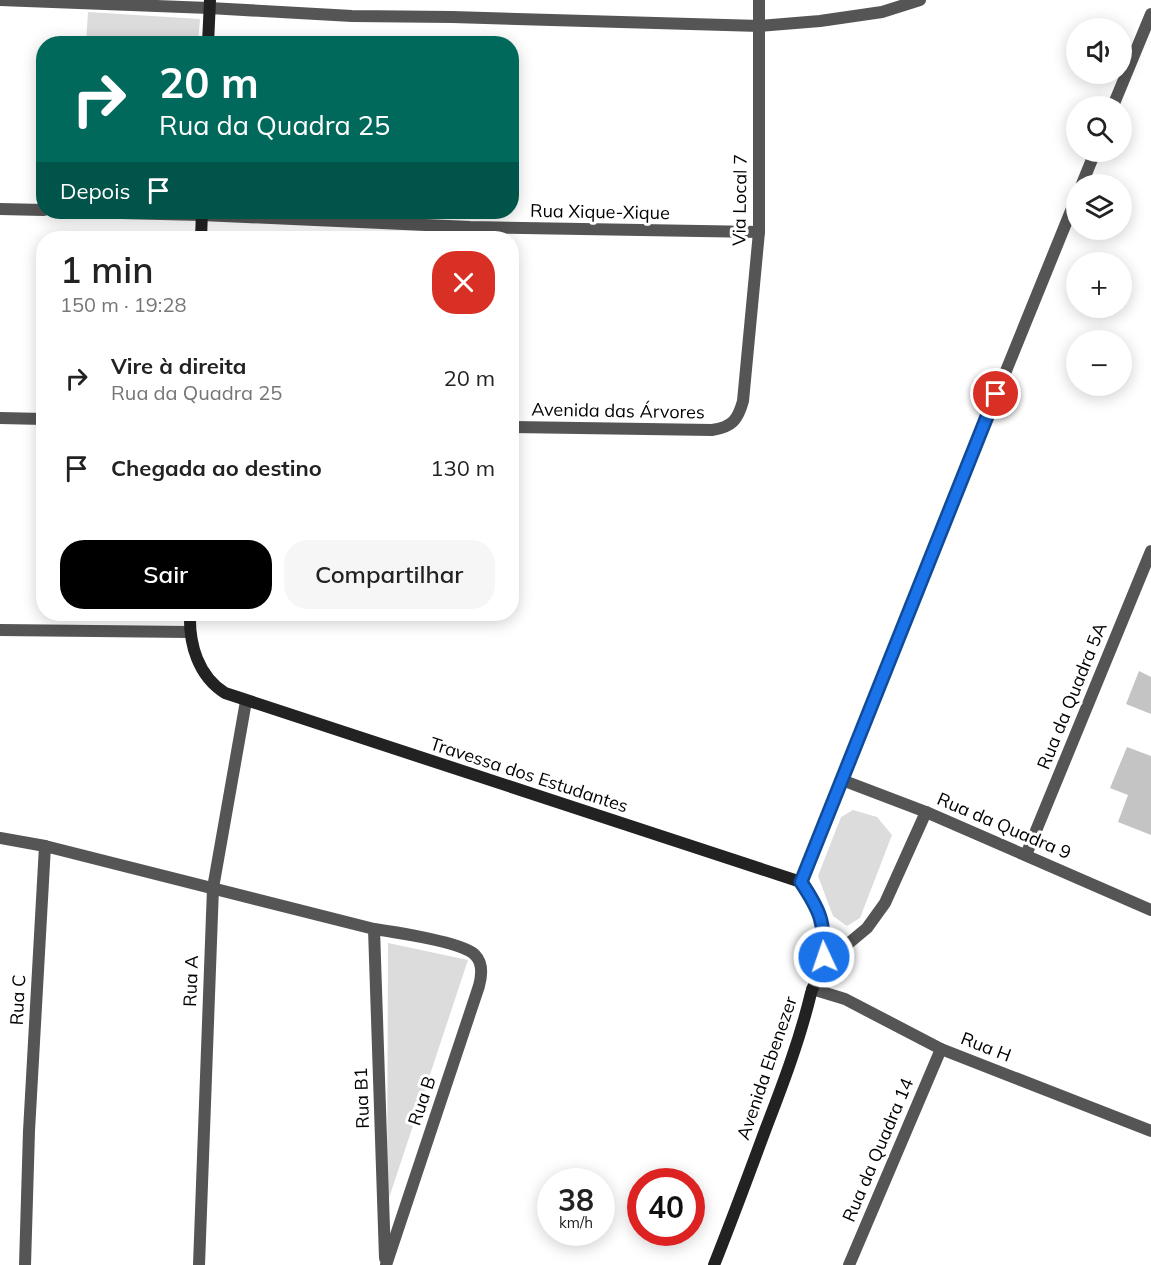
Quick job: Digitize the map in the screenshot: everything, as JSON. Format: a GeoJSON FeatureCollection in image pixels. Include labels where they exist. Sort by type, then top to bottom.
{"type":"FeatureCollection","features":[{"type":"Feature","properties":{"kind":"street"},"geometry":{"type":"LineString","coordinates":[[0,0],[210,4],[352,16],[760,26],[820,21],[882,12],[920,0]]}},
{"type":"Feature","properties":{"kind":"street","name":"Via Local 7"},"geometry":{"type":"LineString","coordinates":[[743,400],[759,232],[759,0]]}},
{"type":"Feature","properties":{"kind":"street"},"geometry":{"type":"LineString","coordinates":[[208,36],[210,4]]}},
{"type":"Feature","properties":{"kind":"street"},"geometry":{"type":"LineString","coordinates":[[1117,96],[1151,14]]}},
{"type":"Feature","properties":{"kind":"street"},"geometry":{"type":"LineString","coordinates":[[0,209],[36,210]]}},
{"type":"Feature","properties":{"kind":"street","name":"Rua Xique-Xique"},"geometry":{"type":"LineString","coordinates":[[317,219],[470,227],[759,232]]}},
{"type":"Feature","properties":{"kind":"street"},"geometry":{"type":"LineString","coordinates":[[801,882],[1066,223]]}},
{"type":"Feature","properties":{"kind":"street","name":"Avenida das Árvores"},"geometry":{"type":"LineString","coordinates":[[519,427],[712,430],[723,428],[737,418],[743,400]]}},
{"type":"Feature","properties":{"kind":"street"},"geometry":{"type":"LineString","coordinates":[[0,418],[36,419]]}},
{"type":"Feature","properties":{"kind":"street","name":"Rua da Quadra 5A"},"geometry":{"type":"LineString","coordinates":[[1026,855],[1147,570],[1151,551]]}},
{"type":"Feature","properties":{"kind":"street","name":"Travessa dos Estudantes"},"geometry":{"type":"LineString","coordinates":[[190,621],[195,656],[215,687],[225,693],[801,882]]}},
{"type":"Feature","properties":{"kind":"street"},"geometry":{"type":"LineString","coordinates":[[0,630],[190,632]]}},
{"type":"Feature","properties":{"kind":"street","name":"Rua A"},"geometry":{"type":"LineString","coordinates":[[199,1265],[213,888],[246,701]]}},
{"type":"Feature","properties":{"kind":"street","name":"Rua da Quadra 9"},"geometry":{"type":"LineString","coordinates":[[842,780],[926,812],[1151,910]]}},
{"type":"Feature","properties":{"kind":"street"},"geometry":{"type":"LineString","coordinates":[[824,957],[849,943],[867,928],[885,903],[926,812]]}},
{"type":"Feature","properties":{"kind":"street"},"geometry":{"type":"LineString","coordinates":[[0,838],[45,846],[374,929]]}},
{"type":"Feature","properties":{"kind":"street","name":"Rua C"},"geometry":{"type":"LineString","coordinates":[[25,1265],[29,1131],[45,846]]}},
{"type":"Feature","properties":{"kind":"street","name":"Avenida Ebenezer"},"geometry":{"type":"LineString","coordinates":[[714,1265],[785,1078],[824,957],[822,921],[815,904],[801,882]]}},
{"type":"Feature","properties":{"kind":"street","name":"Rua B"},"geometry":{"type":"LineString","coordinates":[[374,929],[411,935],[470,950],[480,962],[482,976],[386,1265]]}},
{"type":"Feature","properties":{"kind":"street","name":"Rua B1"},"geometry":{"type":"LineString","coordinates":[[374,929],[386,1265]]}},
{"type":"Feature","properties":{"kind":"street","name":"Rua H"},"geometry":{"type":"LineString","coordinates":[[812,989],[845,999],[941,1049],[1151,1131]]}},
{"type":"Feature","properties":{"kind":"street","name":"Rua da Quadra 14"},"geometry":{"type":"LineString","coordinates":[[849,1265],[941,1049]]}},
{"type":"Feature","properties":{"kind":"shaded area"},"geometry":{"type":"Polygon","coordinates":[[[88,12],[200,19],[199,36],[86,36],[88,12]]]}},
{"type":"Feature","properties":{"kind":"shaded area"},"geometry":{"type":"Polygon","coordinates":[[[853,810],[877,817],[892,835],[860,918],[847,926],[833,916],[818,876],[841,817],[853,810]]]}},
{"type":"Feature","properties":{"kind":"shaded area"},"geometry":{"type":"Polygon","coordinates":[[[388,943],[468,960],[387,1204],[388,943]]]}},
{"type":"Feature","properties":{"kind":"building"},"geometry":{"type":"Polygon","coordinates":[[[1139,671],[1151,677],[1151,714],[1126,704],[1139,671]]]}},
{"type":"Feature","properties":{"kind":"building"},"geometry":{"type":"Polygon","coordinates":[[[1127,747],[1151,756],[1151,835],[1118,822],[1128,795],[1110,788],[1127,747]]]}},
{"type":"Feature","properties":{"kind":"route"},"geometry":{"type":"LineString","coordinates":[[824,957],[822,921],[815,904],[801,882],[996,394]]}}]}
